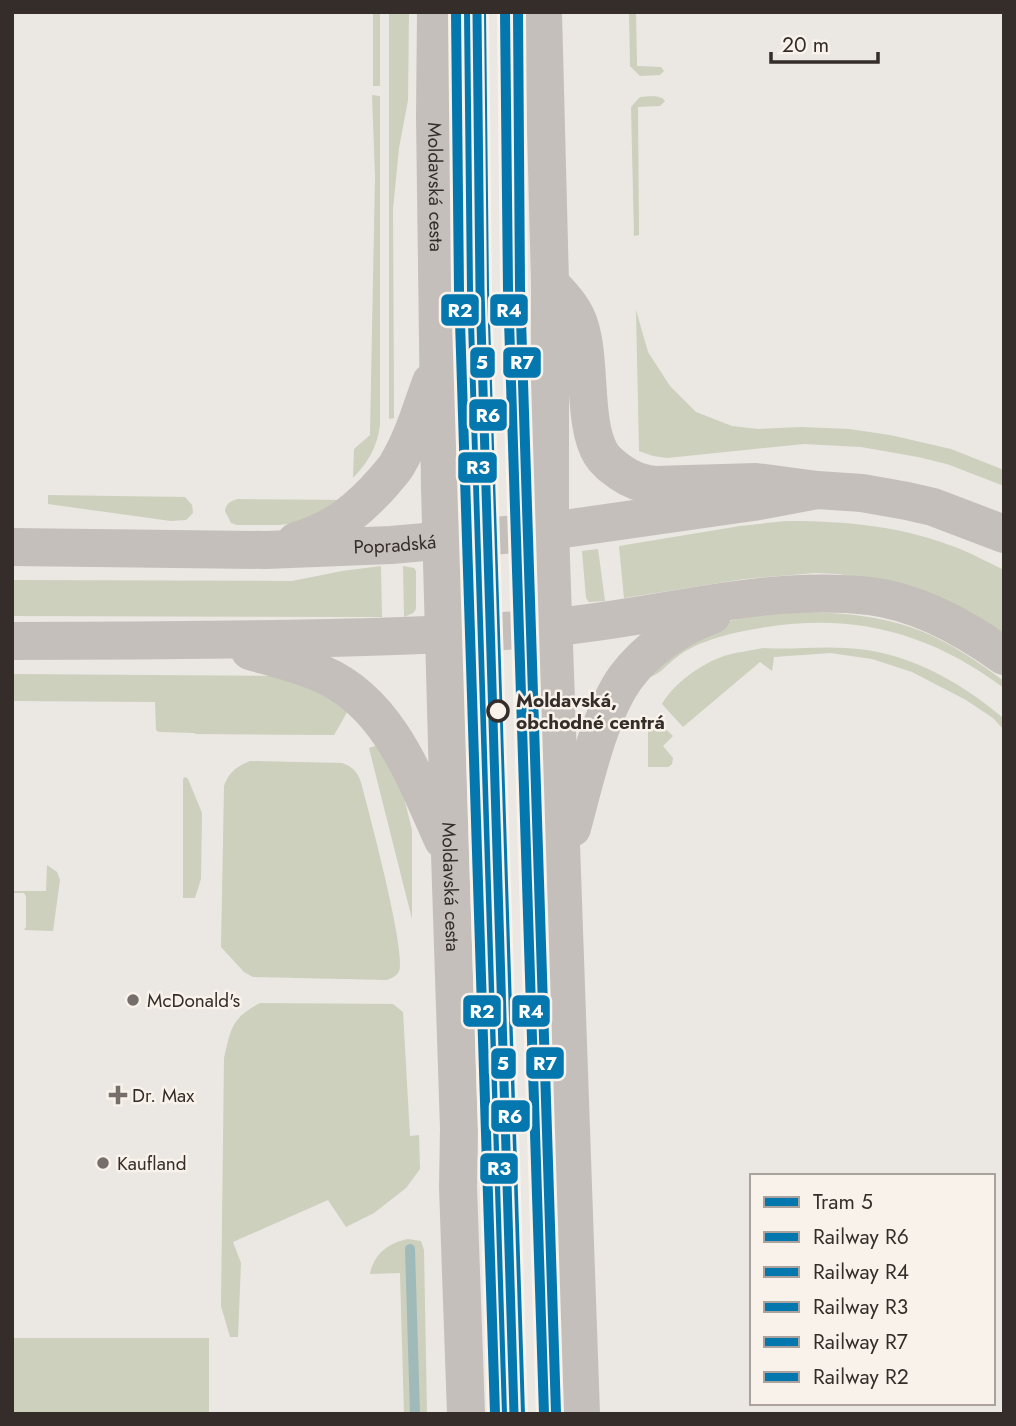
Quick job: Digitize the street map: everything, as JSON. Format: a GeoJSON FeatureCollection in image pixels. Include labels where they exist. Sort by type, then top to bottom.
{"type":"FeatureCollection","features":[{"type":"Feature","properties":{"kind":"street","name":"Moldavská cesta"},"geometry":{"type":"LineString","coordinates":[[436,12],[440,488],[466,1414]]}},
{"type":"Feature","properties":{"kind":"street"},"geometry":{"type":"LineString","coordinates":[[543,12],[550,283],[550,531],[581,1414]]}},
{"type":"Feature","properties":{"kind":"street"},"geometry":{"type":"LineString","coordinates":[[550,283],[573,311],[579,323],[585,349],[593,431],[601,454],[626,477],[655,485],[756,482],[862,494],[933,507],[1004,534]]}},
{"type":"Feature","properties":{"kind":"street","name":"Moldavská cesta"},"geometry":{"type":"LineString","coordinates":[[266,550],[331,528],[375,492],[398,465],[440,360]]}},
{"type":"Feature","properties":{"kind":"street","name":"Popradská"},"geometry":{"type":"LineString","coordinates":[[12,547],[266,550],[391,545],[550,531],[727,506],[817,490]]}},
{"type":"Feature","properties":{"kind":"street"},"geometry":{"type":"LineString","coordinates":[[12,641],[214,641],[444,635],[554,627],[773,595],[822,593],[873,597],[901,603],[950,623],[1004,656]]}},
{"type":"Feature","properties":{"kind":"street"},"geometry":{"type":"LineString","coordinates":[[562,867],[602,726],[626,677],[640,660],[679,631],[708,617],[773,595]]}},
{"type":"Feature","properties":{"kind":"street"},"geometry":{"type":"LineString","coordinates":[[214,641],[323,674],[366,704],[383,722],[396,742],[450,854]]}},
{"type":"Feature","properties":{"kind":"green space"},"geometry":{"type":"Polygon","coordinates":[[[373,12],[380,12],[380,86],[373,86],[373,12]]]}},
{"type":"Feature","properties":{"kind":"green space"},"geometry":{"type":"Polygon","coordinates":[[[389,12],[409,12],[408,100],[399,148],[393,209],[394,418],[389,419],[389,12]]]}},
{"type":"Feature","properties":{"kind":"green space"},"geometry":{"type":"Polygon","coordinates":[[[461,12],[472,12],[480,469],[468,469],[461,12]]]}},
{"type":"Feature","properties":{"kind":"green space"},"geometry":{"type":"Polygon","coordinates":[[[500,12],[517,12],[517,260],[524,468],[510,468],[500,12]]]}},
{"type":"Feature","properties":{"kind":"green space"},"geometry":{"type":"Polygon","coordinates":[[[629,12],[636,12],[637,66],[661,67],[664,71],[660,75],[640,76],[630,66],[629,12]]]}},
{"type":"Feature","properties":{"kind":"green space"},"geometry":{"type":"Polygon","coordinates":[[[372,95],[380,96],[380,425],[371,453],[353,478],[354,449],[370,435],[375,176],[372,95]]]}},
{"type":"Feature","properties":{"kind":"green space"},"geometry":{"type":"Polygon","coordinates":[[[640,97],[657,97],[665,101],[660,106],[638,107],[639,235],[634,236],[631,107],[640,97]]]}},
{"type":"Feature","properties":{"kind":"green space"},"geometry":{"type":"Polygon","coordinates":[[[636,310],[648,352],[670,386],[696,412],[732,426],[758,429],[849,429],[951,449],[1004,470],[1004,486],[947,464],[861,447],[804,444],[667,458],[639,451],[636,310]]]}},
{"type":"Feature","properties":{"kind":"green space"},"geometry":{"type":"Polygon","coordinates":[[[48,495],[185,497],[192,505],[193,513],[186,520],[171,521],[48,504],[48,495]]]}},
{"type":"Feature","properties":{"kind":"green space"},"geometry":{"type":"Polygon","coordinates":[[[238,499],[351,500],[309,521],[279,525],[237,525],[231,523],[225,511],[229,503],[238,499]]]}},
{"type":"Feature","properties":{"kind":"green space"},"geometry":{"type":"Polygon","coordinates":[[[786,521],[831,522],[896,530],[939,541],[1004,570],[1004,633],[874,580],[839,574],[815,573],[744,579],[624,598],[619,546],[786,521]]]}},
{"type":"Feature","properties":{"kind":"green space"},"geometry":{"type":"Polygon","coordinates":[[[598,549],[605,601],[589,602],[586,598],[582,551],[598,549]]]}},
{"type":"Feature","properties":{"kind":"green space"},"geometry":{"type":"Polygon","coordinates":[[[381,566],[382,617],[12,616],[12,580],[292,581],[381,566]]]}},
{"type":"Feature","properties":{"kind":"green space"},"geometry":{"type":"Polygon","coordinates":[[[403,566],[416,571],[416,609],[404,617],[403,566]]]}},
{"type":"Feature","properties":{"kind":"green space"},"geometry":{"type":"Polygon","coordinates":[[[794,612],[858,615],[921,631],[954,647],[984,667],[1004,681],[1004,688],[977,669],[921,641],[892,632],[832,623],[767,627],[720,637],[687,650],[647,678],[646,670],[716,624],[746,617],[794,612]]]}},
{"type":"Feature","properties":{"kind":"green space"},"geometry":{"type":"Polygon","coordinates":[[[763,648],[845,648],[888,654],[909,661],[949,679],[985,703],[1004,719],[1004,730],[993,718],[966,700],[912,672],[872,659],[830,653],[774,657],[772,671],[760,662],[683,727],[662,704],[689,675],[715,659],[763,648]]]}},
{"type":"Feature","properties":{"kind":"green space"},"geometry":{"type":"Polygon","coordinates":[[[12,674],[280,676],[299,681],[349,709],[334,735],[159,732],[156,730],[155,702],[12,701],[12,674]]]}},
{"type":"Feature","properties":{"kind":"green space"},"geometry":{"type":"Polygon","coordinates":[[[653,717],[673,736],[663,746],[673,758],[668,767],[648,767],[648,731],[653,717]]]}},
{"type":"Feature","properties":{"kind":"green space"},"geometry":{"type":"Polygon","coordinates":[[[381,744],[400,782],[412,830],[412,919],[369,748],[381,744]]]}},
{"type":"Feature","properties":{"kind":"green space"},"geometry":{"type":"Polygon","coordinates":[[[250,761],[342,763],[358,775],[379,852],[398,939],[399,971],[394,977],[387,980],[253,977],[244,972],[221,947],[224,786],[234,770],[250,761]]]}},
{"type":"Feature","properties":{"kind":"green space"},"geometry":{"type":"Polygon","coordinates":[[[185,777],[202,813],[201,879],[195,898],[183,898],[185,777]]]}},
{"type":"Feature","properties":{"kind":"green space"},"geometry":{"type":"Polygon","coordinates":[[[47,865],[57,872],[60,880],[53,931],[24,930],[26,896],[24,893],[12,891],[46,891],[47,865]]]}},
{"type":"Feature","properties":{"kind":"green space"},"geometry":{"type":"Polygon","coordinates":[[[260,1003],[393,1004],[403,1012],[410,1136],[419,1135],[420,1169],[406,1188],[374,1213],[346,1227],[328,1200],[233,1242],[241,1263],[238,1337],[230,1337],[221,1306],[224,1058],[234,1025],[250,1008],[260,1003]]]}},
{"type":"Feature","properties":{"kind":"green space"},"geometry":{"type":"Polygon","coordinates":[[[408,1239],[421,1241],[424,1250],[427,1414],[404,1414],[400,1273],[370,1274],[383,1251],[394,1243],[408,1239]]]}},
{"type":"Feature","properties":{"kind":"green space"},"geometry":{"type":"Polygon","coordinates":[[[12,1338],[209,1338],[209,1414],[12,1414],[12,1338]]]}},
{"type":"Feature","properties":{"kind":"waterway"},"geometry":{"type":"LineString","coordinates":[[410,1249],[415,1414]]}},
{"type":"Feature","properties":{"kind":"tram line","name":"5"},"geometry":{"type":"LineString","coordinates":[[477,12],[480,290],[514,1414]]}},
{"type":"Feature","properties":{"kind":"rail line","name":"R2"},"geometry":{"type":"LineString","coordinates":[[456,12],[459,290],[495,1414]]}},
{"type":"Feature","properties":{"kind":"rail line","name":"R3"},"geometry":{"type":"LineString","coordinates":[[469,12],[472,290],[507,1414]]}},
{"type":"Feature","properties":{"kind":"rail line","name":"R6"},"geometry":{"type":"LineString","coordinates":[[481,12],[484,289],[520,1414]]}},
{"type":"Feature","properties":{"kind":"rail line","name":"R4"},"geometry":{"type":"LineString","coordinates":[[505,12],[508,289],[544,1414]]}},
{"type":"Feature","properties":{"kind":"rail line","name":"R7"},"geometry":{"type":"LineString","coordinates":[[518,12],[520,288],[556,1413]]}},
{"type":"Feature","properties":{"kind":"place","name":"Moldavská, obchodné centrá"},"geometry":{"type":"Point","coordinates":[498,711]}},
{"type":"Feature","properties":{"kind":"place","name":"McDonald's"},"geometry":{"type":"Point","coordinates":[133,1000]}},
{"type":"Feature","properties":{"kind":"place","name":"Dr. Max"},"geometry":{"type":"Point","coordinates":[118,1095]}},
{"type":"Feature","properties":{"kind":"place","name":"Kaufland"},"geometry":{"type":"Point","coordinates":[103,1163]}}]}
